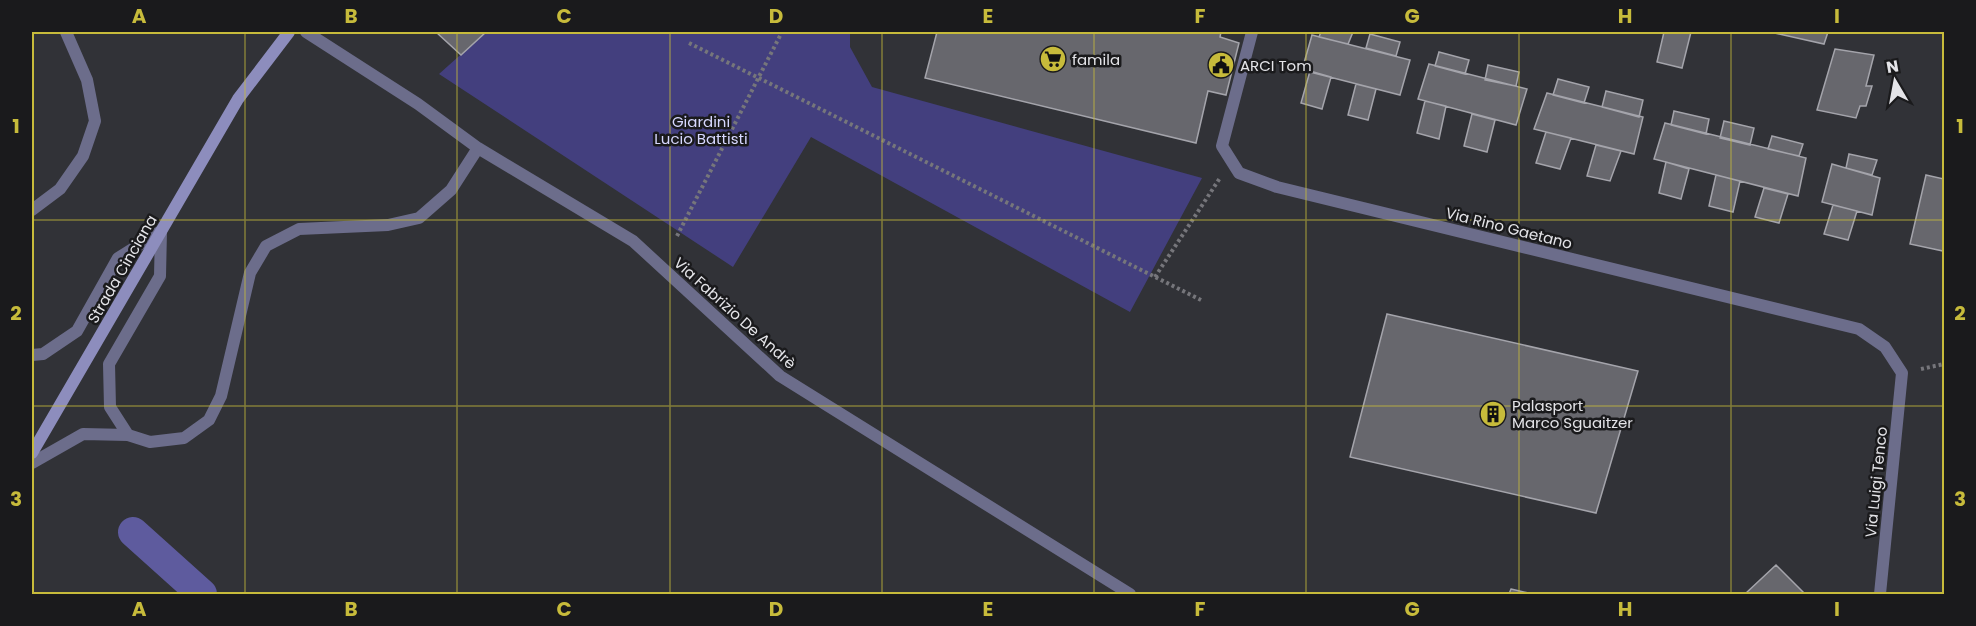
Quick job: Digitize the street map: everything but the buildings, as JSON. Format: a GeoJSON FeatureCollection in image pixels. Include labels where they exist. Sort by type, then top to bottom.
{"type":"FeatureCollection","features":[{"type":"Feature","properties":{"kind":"main road","name":"Strada Cinciana"},"geometry":{"type":"LineString","coordinates":[[32,453],[238,99],[290,32]]}},
{"type":"Feature","properties":{"kind":"street"},"geometry":{"type":"LineString","coordinates":[[32,210],[60,189],[83,156],[95,121],[87,80],[66,32]]}},
{"type":"Feature","properties":{"kind":"street","name":"Via Fabrizio De Andrè"},"geometry":{"type":"LineString","coordinates":[[306,32],[417,104],[478,148],[633,241],[780,376],[1130,594]]}},
{"type":"Feature","properties":{"kind":"street"},"geometry":{"type":"LineString","coordinates":[[1232,161],[1222,146],[1252,32]]}},
{"type":"Feature","properties":{"kind":"street"},"geometry":{"type":"LineString","coordinates":[[32,463],[83,434],[128,435],[150,442],[184,438],[209,420],[221,396],[250,273],[266,246],[299,229],[388,225],[419,218],[451,190],[478,148]]}},
{"type":"Feature","properties":{"kind":"street","name":"Via Rino Gaetano"},"geometry":{"type":"LineString","coordinates":[[1232,161],[1239,173],[1277,187],[1858,329],[1885,347],[1902,373]]}},
{"type":"Feature","properties":{"kind":"street"},"geometry":{"type":"LineString","coordinates":[[32,355],[43,354],[77,331],[118,258],[161,231]]}},
{"type":"Feature","properties":{"kind":"street"},"geometry":{"type":"LineString","coordinates":[[128,435],[110,407],[109,364],[160,276],[161,231]]}},
{"type":"Feature","properties":{"kind":"street","name":"Via Luigi Tenco"},"geometry":{"type":"LineString","coordinates":[[1880,594],[1902,373]]}},
{"type":"Feature","properties":{"kind":"path"},"geometry":{"type":"LineString","coordinates":[[677,236],[782,32]]}},
{"type":"Feature","properties":{"kind":"path"},"geometry":{"type":"LineString","coordinates":[[689,43],[1201,300]]}},
{"type":"Feature","properties":{"kind":"path"},"geometry":{"type":"LineString","coordinates":[[1155,278],[1232,161]]}},
{"type":"Feature","properties":{"kind":"green space","name":"Giardini Lucio Battisti"},"geometry":{"type":"Polygon","coordinates":[[[486,32],[850,32],[850,47],[872,87],[1202,178],[1130,312],[811,137],[733,267],[439,74],[486,32]]]}},
{"type":"Feature","properties":{"kind":"waterway"},"geometry":{"type":"LineString","coordinates":[[133,532],[202,594]]}},
{"type":"Feature","properties":{"kind":"place","name":"famila"},"geometry":{"type":"Point","coordinates":[1053,59]}},
{"type":"Feature","properties":{"kind":"place","name":"ARCI Tom"},"geometry":{"type":"Point","coordinates":[1221,65]}},
{"type":"Feature","properties":{"kind":"place","name":"Palasport Marco Sguaitzer"},"geometry":{"type":"Point","coordinates":[1493,414]}}]}
